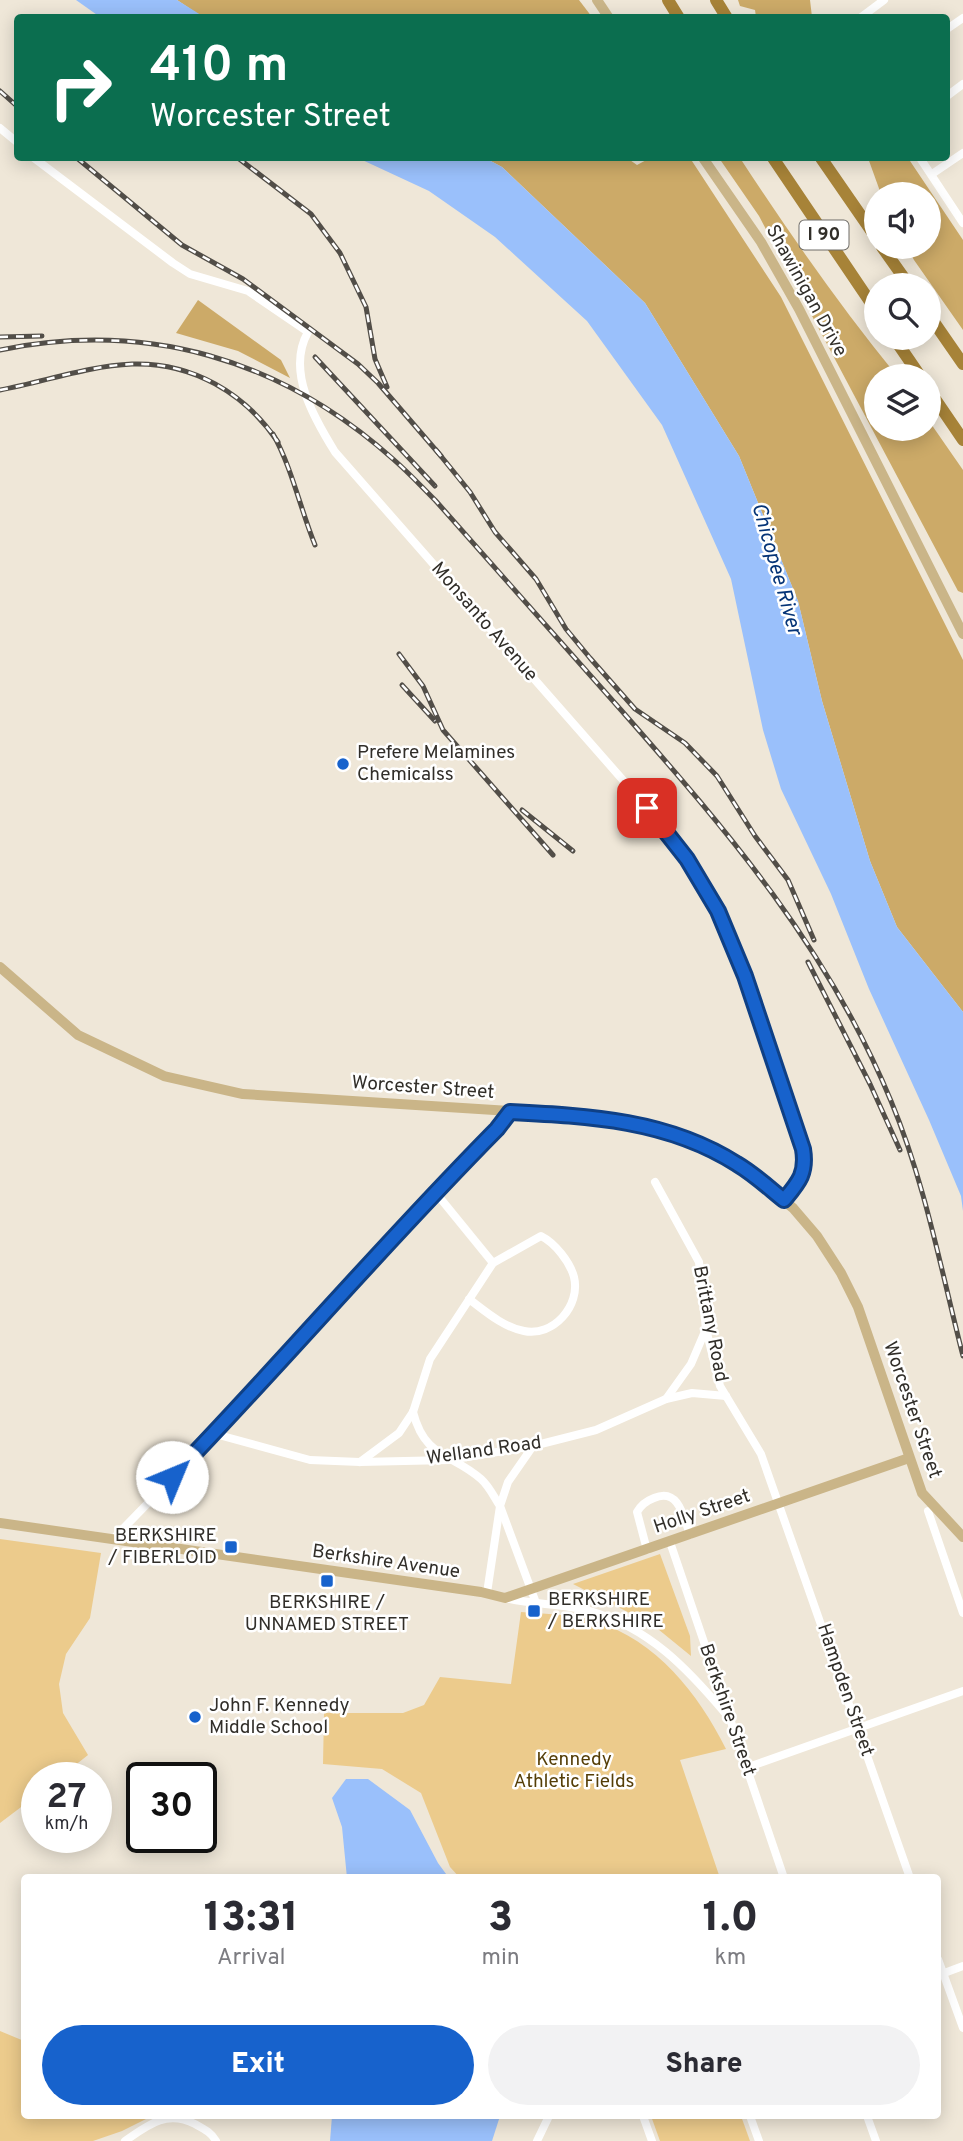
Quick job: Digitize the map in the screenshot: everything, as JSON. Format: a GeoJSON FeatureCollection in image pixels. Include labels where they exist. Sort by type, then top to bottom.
{"type":"FeatureCollection","features":[{"type":"Feature","properties":{"kind":"highway","name":"I 90"},"geometry":{"type":"LineString","coordinates":[[775,161],[864,293]]}},
{"type":"Feature","properties":{"kind":"highway","name":"I 90"},"geometry":{"type":"LineString","coordinates":[[823,161],[864,220]]}},
{"type":"Feature","properties":{"kind":"highway"},"geometry":{"type":"LineString","coordinates":[[941,332],[963,364]]}},
{"type":"Feature","properties":{"kind":"highway"},"geometry":{"type":"LineString","coordinates":[[941,408],[963,440]]}},
{"type":"Feature","properties":{"kind":"main road","name":"Shawinigan Drive"},"geometry":{"type":"LineString","coordinates":[[705,161],[761,242],[799,309],[963,634]]}},
{"type":"Feature","properties":{"kind":"main road","name":"Worcester Street"},"geometry":{"type":"LineString","coordinates":[[0,967],[78,1035],[164,1076],[243,1094],[603,1117],[669,1132],[703,1144],[736,1163],[784,1200],[817,1236],[852,1293],[922,1493],[963,1537]]}},
{"type":"Feature","properties":{"kind":"main road","name":"Holly Street"},"geometry":{"type":"LineString","coordinates":[[505,1598],[909,1458]]}},
{"type":"Feature","properties":{"kind":"main road","name":"Berkshire Avenue"},"geometry":{"type":"LineString","coordinates":[[0,1523],[487,1593],[505,1598]]}},
{"type":"Feature","properties":{"kind":"street"},"geometry":{"type":"LineString","coordinates":[[865,14],[884,0]]}},
{"type":"Feature","properties":{"kind":"street"},"geometry":{"type":"LineString","coordinates":[[0,128],[14,140]]}},
{"type":"Feature","properties":{"kind":"street"},"geometry":{"type":"LineString","coordinates":[[932,174],[963,153]]}},
{"type":"Feature","properties":{"kind":"street","name":"Monsanto Avenue"},"geometry":{"type":"LineString","coordinates":[[38,161],[190,274],[248,291],[308,332],[299,359],[302,374],[312,414],[335,452],[636,795],[680,850],[710,896],[740,964],[803,1149],[804,1171],[784,1200]]}},
{"type":"Feature","properties":{"kind":"street"},"geometry":{"type":"LineString","coordinates":[[922,161],[963,222]]}},
{"type":"Feature","properties":{"kind":"street"},"geometry":{"type":"LineString","coordinates":[[114,1538],[215,1434],[510,1112]]}},
{"type":"Feature","properties":{"kind":"street","name":"Brittany Road"},"geometry":{"type":"LineString","coordinates":[[655,1182],[699,1262],[706,1329],[720,1386],[761,1454],[780,1504]]}},
{"type":"Feature","properties":{"kind":"street"},"geometry":{"type":"LineString","coordinates":[[436,1193],[493,1263]]}},
{"type":"Feature","properties":{"kind":"street"},"geometry":{"type":"LineString","coordinates":[[360,1462],[399,1433],[413,1412],[430,1359],[469,1298],[493,1263],[541,1236],[557,1248],[574,1278],[574,1297],[568,1312],[555,1325],[541,1331],[527,1332],[516,1329],[503,1323],[469,1298]]}},
{"type":"Feature","properties":{"kind":"street"},"geometry":{"type":"LineString","coordinates":[[666,1399],[691,1364],[706,1329]]}},
{"type":"Feature","properties":{"kind":"street","name":"Welland Road"},"geometry":{"type":"LineString","coordinates":[[215,1434],[310,1460],[449,1461],[533,1447],[596,1430],[666,1399],[692,1393],[726,1396]]}},
{"type":"Feature","properties":{"kind":"street"},"geometry":{"type":"LineString","coordinates":[[413,1412],[422,1435],[449,1461],[480,1478],[500,1506],[536,1603]]}},
{"type":"Feature","properties":{"kind":"street"},"geometry":{"type":"LineString","coordinates":[[487,1593],[500,1506],[508,1482],[533,1447]]}},
{"type":"Feature","properties":{"kind":"street"},"geometry":{"type":"LineString","coordinates":[[647,1550],[637,1512],[645,1503],[660,1496],[666,1495],[676,1501],[690,1535]]}},
{"type":"Feature","properties":{"kind":"street","name":"Hampden Street"},"geometry":{"type":"LineString","coordinates":[[780,1504],[909,1874]]}},
{"type":"Feature","properties":{"kind":"street"},"geometry":{"type":"LineString","coordinates":[[928,1511],[963,1613]]}},
{"type":"Feature","properties":{"kind":"street","name":"Berkshire Street"},"geometry":{"type":"LineString","coordinates":[[670,1542],[783,1874]]}},
{"type":"Feature","properties":{"kind":"street","name":"Berkshire Avenue"},"geometry":{"type":"LineString","coordinates":[[505,1598],[590,1611],[621,1623],[678,1660],[729,1718]]}},
{"type":"Feature","properties":{"kind":"street"},"geometry":{"type":"LineString","coordinates":[[746,1768],[963,1691]]}},
{"type":"Feature","properties":{"kind":"street"},"geometry":{"type":"LineString","coordinates":[[941,1974],[963,1966]]}},
{"type":"Feature","properties":{"kind":"street"},"geometry":{"type":"LineString","coordinates":[[941,1976],[963,2028]]}},
{"type":"Feature","properties":{"kind":"street"},"geometry":{"type":"LineString","coordinates":[[125,2141],[163,2119]]}},
{"type":"Feature","properties":{"kind":"street"},"geometry":{"type":"LineString","coordinates":[[185,2119],[212,2133],[216,2141]]}},
{"type":"Feature","properties":{"kind":"street"},"geometry":{"type":"LineString","coordinates":[[537,2141],[548,2119]]}},
{"type":"Feature","properties":{"kind":"street"},"geometry":{"type":"LineString","coordinates":[[644,2119],[652,2141]]}},
{"type":"Feature","properties":{"kind":"street"},"geometry":{"type":"LineString","coordinates":[[751,2119],[759,2141]]}},
{"type":"Feature","properties":{"kind":"street"},"geometry":{"type":"LineString","coordinates":[[868,2119],[876,2141]]}},
{"type":"Feature","properties":{"kind":"green space"},"geometry":{"type":"Polygon","coordinates":[[[0,1539],[101,1553],[90,1618],[66,1654],[59,1684],[63,1713],[88,1755],[79,1762],[21,1762],[21,1807],[0,1823],[0,1539]]]}},
{"type":"Feature","properties":{"kind":"green space"},"geometry":{"type":"Polygon","coordinates":[[[660,1554],[690,1636],[691,1656],[653,1625],[573,1584],[660,1554]]]}},
{"type":"Feature","properties":{"kind":"green space","name":"Kennedy Athletic Fields"},"geometry":{"type":"Polygon","coordinates":[[[521,1612],[595,1621],[638,1642],[656,1656],[689,1689],[726,1749],[680,1760],[719,1874],[456,1874],[450,1867],[421,1793],[382,1769],[323,1764],[324,1713],[403,1713],[424,1705],[440,1677],[511,1684],[521,1612]]]}},
{"type":"Feature","properties":{"kind":"green space"},"geometry":{"type":"Polygon","coordinates":[[[0,2031],[21,2040],[21,2119],[146,2119],[93,2141],[0,2141],[0,2031]]]}},
{"type":"Feature","properties":{"kind":"green space"},"geometry":{"type":"Polygon","coordinates":[[[652,2119],[742,2119],[750,2141],[660,2141],[652,2119]]]}},
{"type":"Feature","properties":{"kind":"shaded area"},"geometry":{"type":"Polygon","coordinates":[[[177,0],[579,0],[590,14],[198,14],[177,0]]]}},
{"type":"Feature","properties":{"kind":"shaded area"},"geometry":{"type":"Polygon","coordinates":[[[738,0],[810,0],[812,14],[756,14],[755,10],[740,6],[738,0]]]}},
{"type":"Feature","properties":{"kind":"shaded area"},"geometry":{"type":"Polygon","coordinates":[[[491,161],[631,161],[637,165],[644,161],[692,161],[781,297],[963,660],[963,1012],[897,927],[870,861],[822,701],[798,601],[739,456],[645,303],[502,167],[491,161]]]}},
{"type":"Feature","properties":{"kind":"shaded area"},"geometry":{"type":"Polygon","coordinates":[[[721,161],[742,161],[864,334],[864,350],[876,350],[887,364],[864,364],[864,414],[759,216],[721,161]]]}},
{"type":"Feature","properties":{"kind":"shaded area"},"geometry":{"type":"Polygon","coordinates":[[[869,161],[910,161],[924,182],[877,182],[869,161]]]}},
{"type":"Feature","properties":{"kind":"shaded area"},"geometry":{"type":"Polygon","coordinates":[[[941,207],[963,240],[963,330],[941,299],[941,273],[923,273],[914,260],[941,259],[941,207]]]}},
{"type":"Feature","properties":{"kind":"shaded area"},"geometry":{"type":"Polygon","coordinates":[[[198,300],[281,360],[290,378],[238,351],[176,333],[198,300]]]}},
{"type":"Feature","properties":{"kind":"shaded area"},"geometry":{"type":"Polygon","coordinates":[[[941,438],[963,470],[963,593],[958,591],[878,441],[941,441],[941,438]]]}},
{"type":"Feature","properties":{"kind":"water"},"geometry":{"type":"Polygon","coordinates":[[[76,0],[177,0],[199,14],[96,14],[76,0]]]}},
{"type":"Feature","properties":{"kind":"water","name":"Chicopee River"},"geometry":{"type":"Polygon","coordinates":[[[364,161],[491,161],[502,167],[645,303],[739,456],[798,601],[822,701],[870,861],[897,927],[963,1012],[963,1211],[961,1196],[929,1120],[869,989],[831,894],[781,789],[763,730],[731,579],[662,425],[587,321],[495,237],[429,191],[364,161]]]}},
{"type":"Feature","properties":{"kind":"water"},"geometry":{"type":"Polygon","coordinates":[[[346,1779],[368,1779],[410,1810],[446,1874],[347,1874],[342,1827],[332,1798],[346,1779]]]}},
{"type":"Feature","properties":{"kind":"water"},"geometry":{"type":"Polygon","coordinates":[[[332,2119],[499,2119],[492,2141],[330,2141],[332,2119]]]}},
{"type":"Feature","properties":{"kind":"railway"},"geometry":{"type":"LineString","coordinates":[[0,91],[14,103]]}},
{"type":"Feature","properties":{"kind":"railway"},"geometry":{"type":"LineString","coordinates":[[81,161],[182,245],[243,279],[358,364],[378,383],[441,456]]}},
{"type":"Feature","properties":{"kind":"railway"},"geometry":{"type":"LineString","coordinates":[[242,161],[311,214],[340,253],[366,307],[375,359],[387,387]]}},
{"type":"Feature","properties":{"kind":"railway"},"geometry":{"type":"LineString","coordinates":[[0,337],[42,336]]}},
{"type":"Feature","properties":{"kind":"railway"},"geometry":{"type":"LineString","coordinates":[[0,350],[54,342],[108,340],[159,345],[210,356],[258,373],[305,396],[350,424],[399,464],[435,500],[700,801],[773,894],[806,942],[866,1045],[903,1132],[932,1227],[963,1356]]}},
{"type":"Feature","properties":{"kind":"railway"},"geometry":{"type":"LineString","coordinates":[[315,357],[435,486]]}},
{"type":"Feature","properties":{"kind":"railway"},"geometry":{"type":"LineString","coordinates":[[0,390],[115,365],[175,368],[196,375],[233,395],[265,424],[278,442]]}},
{"type":"Feature","properties":{"kind":"railway"},"geometry":{"type":"LineString","coordinates":[[273,434],[315,545]]}},
{"type":"Feature","properties":{"kind":"railway"},"geometry":{"type":"LineString","coordinates":[[436,450],[470,492],[495,532],[536,579],[566,629],[590,658],[635,709],[685,743],[717,776],[755,836],[788,880],[814,940]]}},
{"type":"Feature","properties":{"kind":"railway"},"geometry":{"type":"LineString","coordinates":[[399,654],[423,686],[443,730],[553,855]]}},
{"type":"Feature","properties":{"kind":"railway"},"geometry":{"type":"LineString","coordinates":[[402,685],[435,721]]}},
{"type":"Feature","properties":{"kind":"railway"},"geometry":{"type":"LineString","coordinates":[[522,810],[573,851]]}},
{"type":"Feature","properties":{"kind":"railway"},"geometry":{"type":"LineString","coordinates":[[808,962],[900,1150]]}},
{"type":"Feature","properties":{"kind":"place","name":"Prefere Melamines Chemicalss"},"geometry":{"type":"Point","coordinates":[343,764]}},
{"type":"Feature","properties":{"kind":"place","name":"BERKSHIRE / FIBERLOID"},"geometry":{"type":"Point","coordinates":[231,1547]}},
{"type":"Feature","properties":{"kind":"place","name":"BERKSHIRE / UNNAMED STREET"},"geometry":{"type":"Point","coordinates":[327,1581]}},
{"type":"Feature","properties":{"kind":"place","name":"BERKSHIRE / BERKSHIRE"},"geometry":{"type":"Point","coordinates":[534,1611]}},
{"type":"Feature","properties":{"kind":"place","name":"John F. Kennedy Middle School"},"geometry":{"type":"Point","coordinates":[195,1717]}},
{"type":"Feature","properties":{"kind":"route"},"geometry":{"type":"LineString","coordinates":[[172,1477],[221,1428],[510,1112],[603,1117],[651,1127],[676,1134],[724,1156],[744,1168],[784,1200],[794,1187],[805,1167],[803,1149],[745,976],[718,911],[703,883],[647,808]]}}]}
